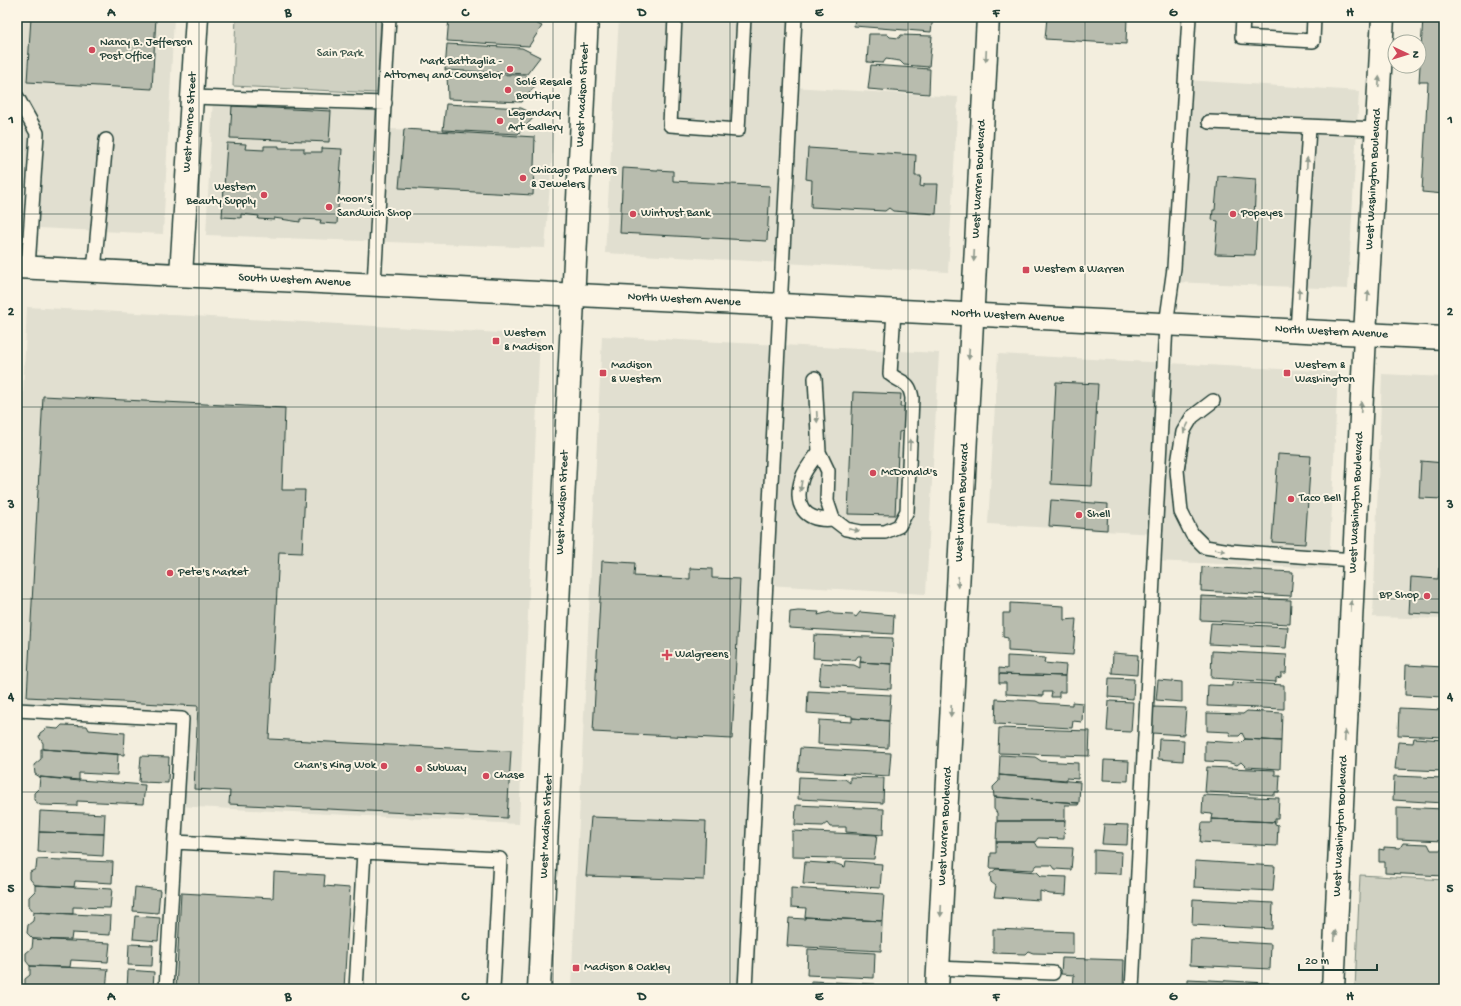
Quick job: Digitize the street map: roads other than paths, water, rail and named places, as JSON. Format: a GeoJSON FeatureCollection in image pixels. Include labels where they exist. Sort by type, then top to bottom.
{"type":"FeatureCollection","features":[{"type":"Feature","properties":{"kind":"main road","name":"West Monroe Street"},"geometry":{"type":"LineString","coordinates":[[181,275],[196,17]]}},
{"type":"Feature","properties":{"kind":"main road","name":"West Madison Street"},"geometry":{"type":"LineString","coordinates":[[539,989],[586,17]]}},
{"type":"Feature","properties":{"kind":"main road","name":"West Warren Boulevard"},"geometry":{"type":"LineString","coordinates":[[938,979],[971,315],[988,17]]}},
{"type":"Feature","properties":{"kind":"main road","name":"West Washington Boulevard"},"geometry":{"type":"LineString","coordinates":[[1333,989],[1365,335],[1383,17]]}},
{"type":"Feature","properties":{"kind":"main road","name":"South Western Avenue"},"geometry":{"type":"LineString","coordinates":[[23,267],[572,294]]}},
{"type":"Feature","properties":{"kind":"main road","name":"North Western Avenue"},"geometry":{"type":"LineString","coordinates":[[572,294],[1297,332],[1444,338]]}},
{"type":"Feature","properties":{"kind":"lane"},"geometry":{"type":"LineString","coordinates":[[374,284],[389,17]]}},
{"type":"Feature","properties":{"kind":"lane"},"geometry":{"type":"LineString","coordinates":[[675,17],[670,125],[738,130],[744,17]]}},
{"type":"Feature","properties":{"kind":"lane"},"geometry":{"type":"LineString","coordinates":[[745,989],[795,17]]}},
{"type":"Feature","properties":{"kind":"lane"},"geometry":{"type":"LineString","coordinates":[[1132,989],[1166,325],[1174,268],[1189,17]]}},
{"type":"Feature","properties":{"kind":"lane"},"geometry":{"type":"LineString","coordinates":[[1243,17],[1242,37],[1312,41],[1314,17]]}},
{"type":"Feature","properties":{"kind":"lane"},"geometry":{"type":"LineString","coordinates":[[17,97],[37,133],[23,267]]}},
{"type":"Feature","properties":{"kind":"lane"},"geometry":{"type":"LineString","coordinates":[[192,97],[384,103]]}},
{"type":"Feature","properties":{"kind":"lane"},"geometry":{"type":"LineString","coordinates":[[1209,122],[1377,129]]}},
{"type":"Feature","properties":{"kind":"lane"},"geometry":{"type":"LineString","coordinates":[[1297,332],[1309,126]]}},
{"type":"Feature","properties":{"kind":"lane"},"geometry":{"type":"LineString","coordinates":[[94,271],[106,140]]}},
{"type":"Feature","properties":{"kind":"lane"},"geometry":{"type":"LineString","coordinates":[[815,378],[819,452],[828,471],[827,501],[833,519],[846,529],[860,532],[885,532],[899,526],[907,511],[912,398],[910,388],[904,381],[895,379],[890,374],[894,311]]}},
{"type":"Feature","properties":{"kind":"lane"},"geometry":{"type":"LineString","coordinates":[[1213,401],[1192,417],[1183,432],[1177,470],[1181,512],[1192,534],[1205,547],[1230,551],[1354,560]]}},
{"type":"Feature","properties":{"kind":"lane"},"geometry":{"type":"LineString","coordinates":[[819,452],[802,478],[800,494],[802,507],[807,516],[820,521],[833,519]]}},
{"type":"Feature","properties":{"kind":"lane"},"geometry":{"type":"LineString","coordinates":[[17,710],[182,719],[166,989]]}},
{"type":"Feature","properties":{"kind":"lane"},"geometry":{"type":"LineString","coordinates":[[175,842],[500,859],[493,989]]}},
{"type":"Feature","properties":{"kind":"lane"},"geometry":{"type":"LineString","coordinates":[[356,989],[364,852]]}},
{"type":"Feature","properties":{"kind":"lane"},"geometry":{"type":"LineString","coordinates":[[938,979],[1053,973]]}},
{"type":"Feature","properties":{"kind":"place","name":"Nancy B. Jefferson Post Office"},"geometry":{"type":"Point","coordinates":[92,50]}},
{"type":"Feature","properties":{"kind":"place","name":"Mark Battaglia - Attorney and Counselor"},"geometry":{"type":"Point","coordinates":[510,69]}},
{"type":"Feature","properties":{"kind":"place","name":"Solé Resale Boutique"},"geometry":{"type":"Point","coordinates":[508,90]}},
{"type":"Feature","properties":{"kind":"place","name":"Legendary Art Gallery"},"geometry":{"type":"Point","coordinates":[500,121]}},
{"type":"Feature","properties":{"kind":"place","name":"Chicago Pawners & Jewelers"},"geometry":{"type":"Point","coordinates":[523,178]}},
{"type":"Feature","properties":{"kind":"place","name":"Western Beauty Supply"},"geometry":{"type":"Point","coordinates":[264,195]}},
{"type":"Feature","properties":{"kind":"place","name":"Moon’s Sandwich Shop"},"geometry":{"type":"Point","coordinates":[329,207]}},
{"type":"Feature","properties":{"kind":"place","name":"Wintrust Bank"},"geometry":{"type":"Point","coordinates":[633,214]}},
{"type":"Feature","properties":{"kind":"place","name":"Popeyes"},"geometry":{"type":"Point","coordinates":[1233,214]}},
{"type":"Feature","properties":{"kind":"place","name":"Western & Warren"},"geometry":{"type":"Point","coordinates":[1026,270]}},
{"type":"Feature","properties":{"kind":"place","name":"Western & Madison"},"geometry":{"type":"Point","coordinates":[496,341]}},
{"type":"Feature","properties":{"kind":"place","name":"Madison & Western"},"geometry":{"type":"Point","coordinates":[603,373]}},
{"type":"Feature","properties":{"kind":"place","name":"Western & Washington"},"geometry":{"type":"Point","coordinates":[1287,373]}},
{"type":"Feature","properties":{"kind":"place","name":"McDonald's"},"geometry":{"type":"Point","coordinates":[873,473]}},
{"type":"Feature","properties":{"kind":"place","name":"Taco Bell"},"geometry":{"type":"Point","coordinates":[1291,499]}},
{"type":"Feature","properties":{"kind":"place","name":"Shell"},"geometry":{"type":"Point","coordinates":[1079,515]}},
{"type":"Feature","properties":{"kind":"place","name":"Pete's Market"},"geometry":{"type":"Point","coordinates":[170,573]}},
{"type":"Feature","properties":{"kind":"place","name":"BP Shop"},"geometry":{"type":"Point","coordinates":[1427,596]}},
{"type":"Feature","properties":{"kind":"place","name":"Walgreens"},"geometry":{"type":"Point","coordinates":[667,655]}},
{"type":"Feature","properties":{"kind":"place","name":"Chan's King Wok"},"geometry":{"type":"Point","coordinates":[384,766]}},
{"type":"Feature","properties":{"kind":"place","name":"Subway"},"geometry":{"type":"Point","coordinates":[419,769]}},
{"type":"Feature","properties":{"kind":"place","name":"Chase"},"geometry":{"type":"Point","coordinates":[486,776]}},
{"type":"Feature","properties":{"kind":"place","name":"Madison & Oakley"},"geometry":{"type":"Point","coordinates":[576,968]}},
{"type":"Feature","properties":{"kind":"park label","name":"Sain Park"},"geometry":{"type":"Point","coordinates":[340,54]}}]}
